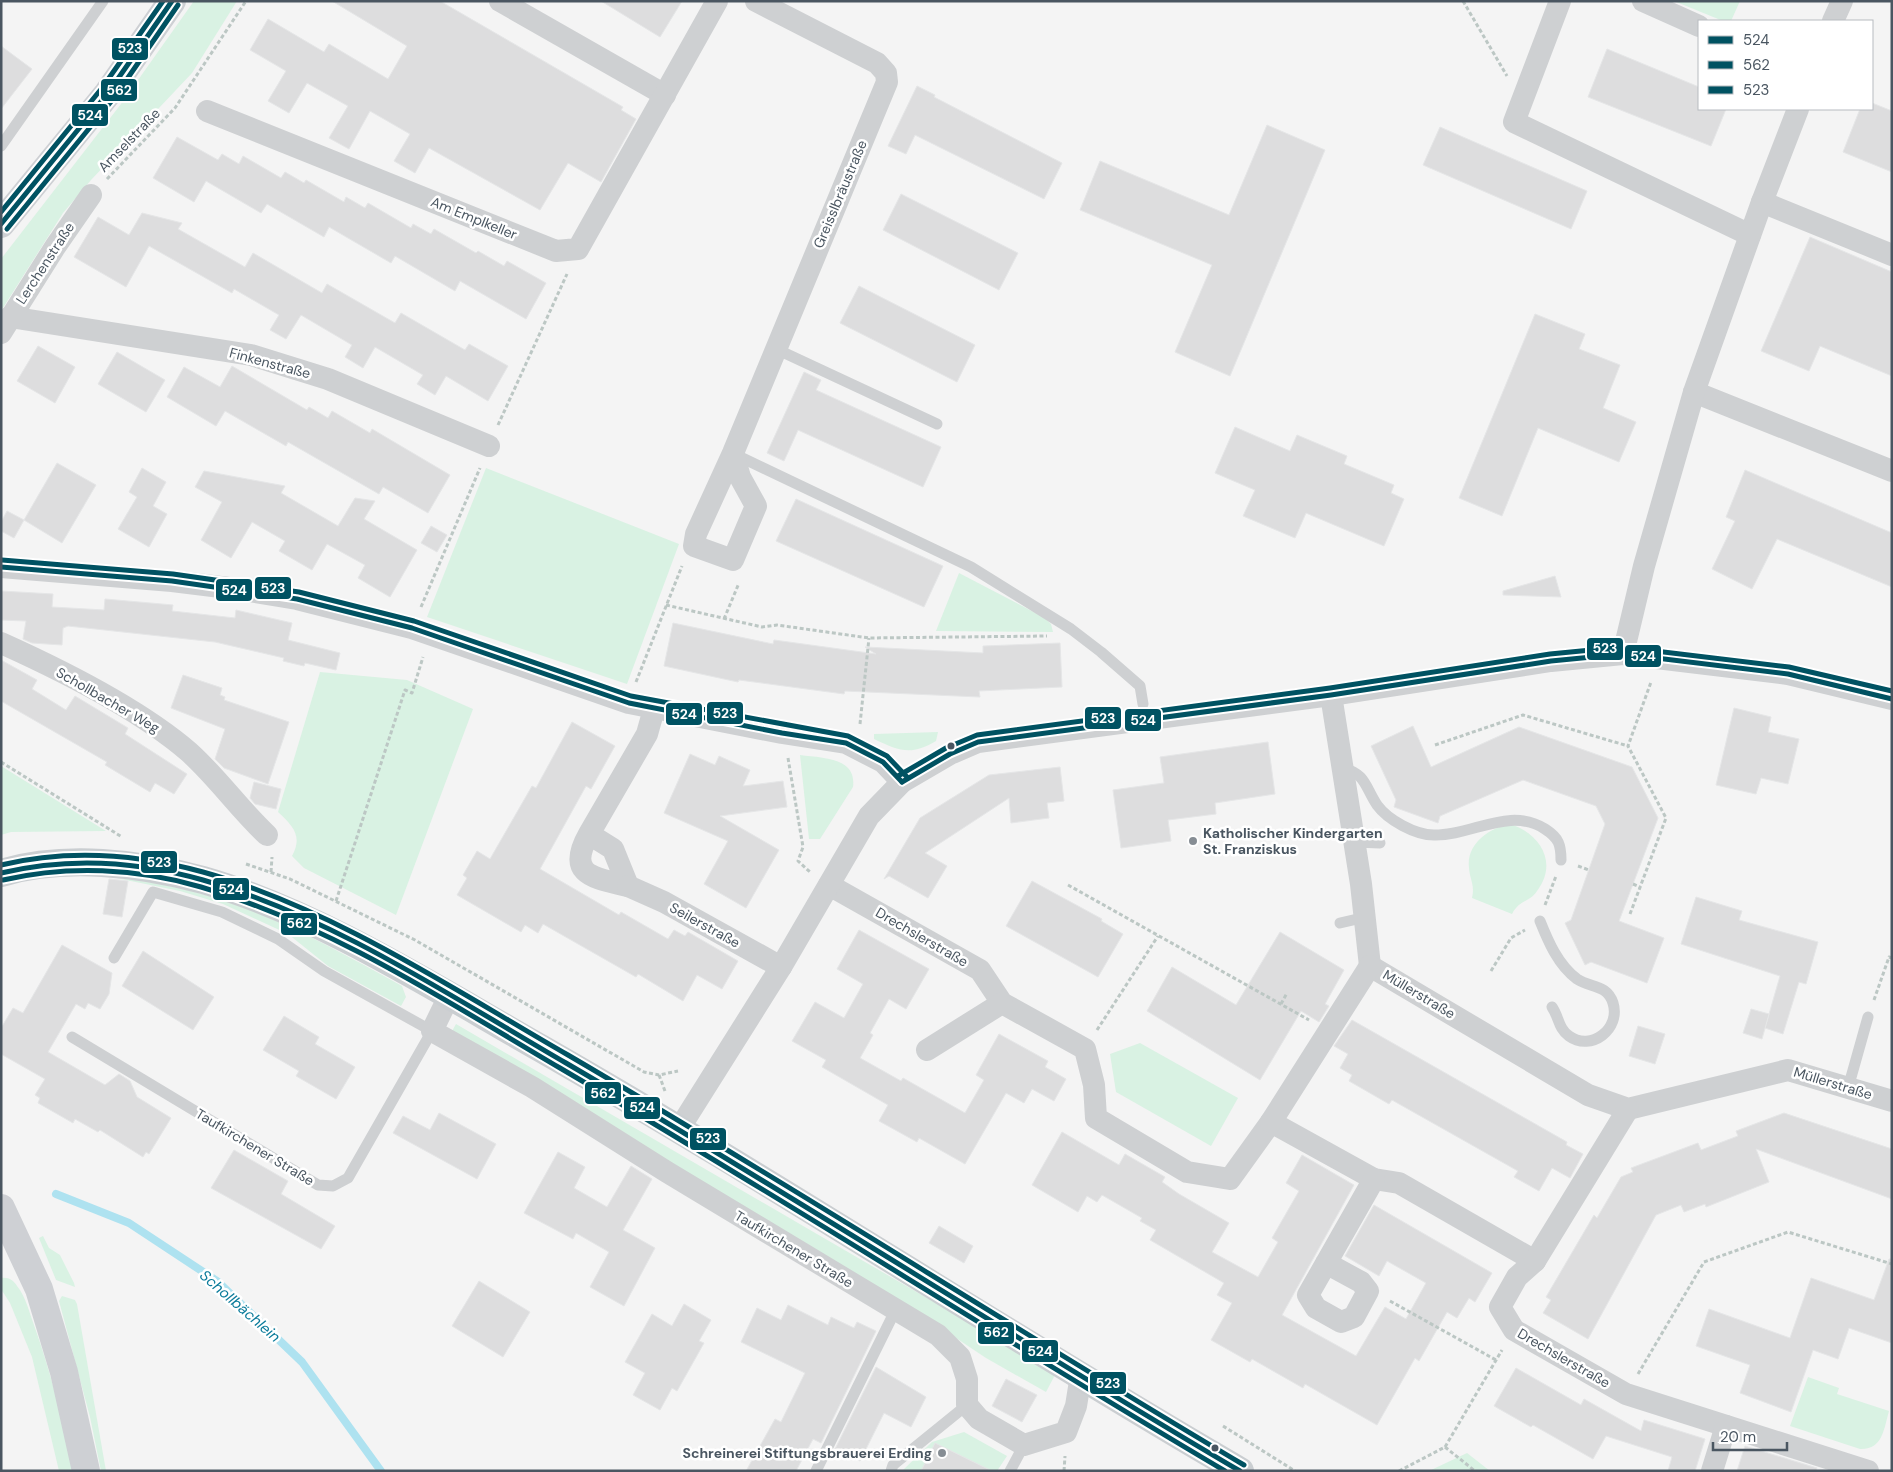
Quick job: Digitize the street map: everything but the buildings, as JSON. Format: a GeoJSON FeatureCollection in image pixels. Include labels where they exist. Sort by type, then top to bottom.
{"type":"FeatureCollection","features":[{"type":"Feature","properties":{"kind":"main road"},"geometry":{"type":"LineString","coordinates":[[1,224],[108,93],[172,1]]}},
{"type":"Feature","properties":{"kind":"main road"},"geometry":{"type":"LineString","coordinates":[[1,873],[24,866],[86,864],[143,868],[203,880],[273,906],[330,932],[449,996],[679,1129],[1240,1471]]}},
{"type":"Feature","properties":{"kind":"main road"},"geometry":{"type":"LineString","coordinates":[[1,1208],[39,1289],[64,1372],[86,1471]]}},
{"type":"Feature","properties":{"kind":"street"},"geometry":{"type":"LineString","coordinates":[[500,1],[664,95]]}},
{"type":"Feature","properties":{"kind":"street","name":"Am Emplkeller"},"geometry":{"type":"LineString","coordinates":[[208,111],[556,250],[578,249],[717,1]]}},
{"type":"Feature","properties":{"kind":"street","name":"Greisslbräustraße"},"geometry":{"type":"LineString","coordinates":[[694,546],[700,522],[733,453],[885,86],[887,77],[884,69],[877,63],[756,1]]}},
{"type":"Feature","properties":{"kind":"street"},"geometry":{"type":"LineString","coordinates":[[1560,1],[1514,122],[1750,235]]}},
{"type":"Feature","properties":{"kind":"street"},"geometry":{"type":"LineString","coordinates":[[1643,1],[1698,26]]}},
{"type":"Feature","properties":{"kind":"street"},"geometry":{"type":"LineString","coordinates":[[1834,20],[1842,1]]}},
{"type":"Feature","properties":{"kind":"street"},"geometry":{"type":"LineString","coordinates":[[1623,654],[1644,566],[1694,392],[1762,202],[1798,110]]}},
{"type":"Feature","properties":{"kind":"street","name":"Lerchenstraße"},"geometry":{"type":"LineString","coordinates":[[6,325],[91,196]]}},
{"type":"Feature","properties":{"kind":"street"},"geometry":{"type":"LineString","coordinates":[[1762,202],[1892,255]]}},
{"type":"Feature","properties":{"kind":"street","name":"Finkenstraße"},"geometry":{"type":"LineString","coordinates":[[6,325],[251,355],[328,379],[489,446]]}},
{"type":"Feature","properties":{"kind":"street"},"geometry":{"type":"LineString","coordinates":[[1694,392],[1892,471]]}},
{"type":"Feature","properties":{"kind":"street"},"geometry":{"type":"LineString","coordinates":[[694,546],[733,560],[756,506],[740,477],[733,453]]}},
{"type":"Feature","properties":{"kind":"street"},"geometry":{"type":"LineString","coordinates":[[1,567],[237,588],[297,599],[412,628],[629,703],[782,733],[846,743],[883,762],[902,782]]}},
{"type":"Feature","properties":{"kind":"street","name":"Schollbacher Weg"},"geometry":{"type":"LineString","coordinates":[[1,643],[152,723],[214,775],[253,822],[267,835]]}},
{"type":"Feature","properties":{"kind":"street"},"geometry":{"type":"LineString","coordinates":[[679,1129],[781,967],[869,816],[902,782],[950,754],[978,742],[1331,695],[1551,661],[1623,654],[1788,674],[1892,700]]}},
{"type":"Feature","properties":{"kind":"street","name":"Müllerstraße"},"geometry":{"type":"LineString","coordinates":[[1331,695],[1366,917],[1370,966],[1588,1095],[1628,1108],[1788,1070],[1892,1101]]}},
{"type":"Feature","properties":{"kind":"street","name":"Seilerstraße"},"geometry":{"type":"LineString","coordinates":[[654,709],[647,734],[580,850],[580,861],[585,872],[599,879],[628,886],[664,902],[781,967]]}},
{"type":"Feature","properties":{"kind":"street"},"geometry":{"type":"LineString","coordinates":[[589,834],[614,849],[628,886]]}},
{"type":"Feature","properties":{"kind":"street","name":"Drechslerstraße"},"geometry":{"type":"LineString","coordinates":[[829,884],[980,970],[1002,1003],[1085,1049]]}},
{"type":"Feature","properties":{"kind":"street"},"geometry":{"type":"LineString","coordinates":[[1085,1049],[1094,1085],[1096,1118],[1187,1172],[1230,1179],[1271,1122],[1370,966]]}},
{"type":"Feature","properties":{"kind":"street","name":"Taufkirchener Straße"},"geometry":{"type":"LineString","coordinates":[[449,996],[432,1032],[532,1087],[683,1182],[938,1336],[960,1357],[967,1379],[967,1405]]}},
{"type":"Feature","properties":{"kind":"street"},"geometry":{"type":"LineString","coordinates":[[927,1050],[1002,1003]]}},
{"type":"Feature","properties":{"kind":"street"},"geometry":{"type":"LineString","coordinates":[[1271,1122],[1374,1179],[1399,1183],[1535,1261],[1628,1108]]}},
{"type":"Feature","properties":{"kind":"street"},"geometry":{"type":"LineString","coordinates":[[1326,1263],[1361,1282],[1368,1291],[1354,1317],[1341,1322],[1316,1308],[1308,1295],[1326,1263],[1374,1179]]}},
{"type":"Feature","properties":{"kind":"street","name":"Drechslerstraße"},"geometry":{"type":"LineString","coordinates":[[1535,1261],[1517,1277],[1500,1307],[1514,1330],[1626,1394],[1868,1471]]}},
{"type":"Feature","properties":{"kind":"street"},"geometry":{"type":"LineString","coordinates":[[967,1405],[979,1419],[1024,1445],[1066,1432],[1076,1406],[1081,1375]]}},
{"type":"Feature","properties":{"kind":"street"},"geometry":{"type":"LineString","coordinates":[[1712,1471],[1726,1426]]}},
{"type":"Feature","properties":{"kind":"lane"},"geometry":{"type":"LineString","coordinates":[[1,146],[104,1]]}},
{"type":"Feature","properties":{"kind":"lane"},"geometry":{"type":"LineString","coordinates":[[776,349],[937,424]]}},
{"type":"Feature","properties":{"kind":"lane"},"geometry":{"type":"LineString","coordinates":[[733,453],[971,567],[1071,630],[1130,676],[1140,686],[1143,704]]}},
{"type":"Feature","properties":{"kind":"lane"},"geometry":{"type":"LineString","coordinates":[[1343,768],[1360,775],[1379,807],[1413,830],[1432,835],[1455,833],[1507,820],[1524,820],[1555,836],[1561,844],[1561,860]]}},
{"type":"Feature","properties":{"kind":"lane"},"geometry":{"type":"LineString","coordinates":[[1355,842],[1380,843]]}},
{"type":"Feature","properties":{"kind":"lane","name":"Taufkirchener Straße"},"geometry":{"type":"LineString","coordinates":[[72,1037],[133,1077],[318,1185],[333,1186],[348,1178],[432,1032],[324,971],[278,939],[222,912],[153,892],[114,958]]}},
{"type":"Feature","properties":{"kind":"lane"},"geometry":{"type":"LineString","coordinates":[[1340,923],[1366,917]]}},
{"type":"Feature","properties":{"kind":"lane"},"geometry":{"type":"LineString","coordinates":[[1540,921],[1552,949],[1559,959],[1576,978],[1606,991],[1611,997],[1615,1012],[1611,1027],[1606,1033],[1600,1038],[1585,1042],[1570,1038],[1564,1033],[1552,1007]]}},
{"type":"Feature","properties":{"kind":"lane"},"geometry":{"type":"LineString","coordinates":[[1848,1088],[1868,1017]]}},
{"type":"Feature","properties":{"kind":"lane"},"geometry":{"type":"LineString","coordinates":[[816,1471],[896,1309]]}},
{"type":"Feature","properties":{"kind":"lane"},"geometry":{"type":"LineString","coordinates":[[891,1471],[893,1466],[967,1405]]}},
{"type":"Feature","properties":{"kind":"lane"},"geometry":{"type":"LineString","coordinates":[[1010,1471],[1024,1445]]}},
{"type":"Feature","properties":{"kind":"path","name":"Amselstraße"},"geometry":{"type":"LineString","coordinates":[[91,196],[181,98],[246,1]]}},
{"type":"Feature","properties":{"kind":"path"},"geometry":{"type":"LineString","coordinates":[[1463,1],[1522,101]]}},
{"type":"Feature","properties":{"kind":"path"},"geometry":{"type":"LineString","coordinates":[[629,703],[686,556],[694,546]]}},
{"type":"Feature","properties":{"kind":"path"},"geometry":{"type":"LineString","coordinates":[[666,605],[762,627],[777,625],[868,638],[1055,636],[1071,630]]}},
{"type":"Feature","properties":{"kind":"path"},"geometry":{"type":"LineString","coordinates":[[336,901],[405,690],[412,693],[430,635]]}},
{"type":"Feature","properties":{"kind":"path"},"geometry":{"type":"LineString","coordinates":[[860,729],[868,638]]}},
{"type":"Feature","properties":{"kind":"path"},"geometry":{"type":"LineString","coordinates":[[1628,746],[1651,682]]}},
{"type":"Feature","properties":{"kind":"path"},"geometry":{"type":"LineString","coordinates":[[1435,745],[1523,715],[1628,746],[1666,818],[1630,914]]}},
{"type":"Feature","properties":{"kind":"path"},"geometry":{"type":"LineString","coordinates":[[782,733],[791,764],[803,847],[798,860],[829,884]]}},
{"type":"Feature","properties":{"kind":"path"},"geometry":{"type":"LineString","coordinates":[[1,762],[125,839]]}},
{"type":"Feature","properties":{"kind":"path"},"geometry":{"type":"LineString","coordinates":[[243,864],[290,879],[416,940],[644,1072],[659,1075],[678,1070]]}},
{"type":"Feature","properties":{"kind":"path"},"geometry":{"type":"LineString","coordinates":[[1633,884],[1640,887]]}},
{"type":"Feature","properties":{"kind":"path"},"geometry":{"type":"LineString","coordinates":[[1068,885],[1329,1031]]}},
{"type":"Feature","properties":{"kind":"path"},"geometry":{"type":"LineString","coordinates":[[1085,1049],[1158,936]]}},
{"type":"Feature","properties":{"kind":"path"},"geometry":{"type":"LineString","coordinates":[[1868,1017],[1888,957],[1892,958]]}},
{"type":"Feature","properties":{"kind":"path"},"geometry":{"type":"LineString","coordinates":[[1280,1004],[1287,993]]}},
{"type":"Feature","properties":{"kind":"path"},"geometry":{"type":"LineString","coordinates":[[1626,1394],[1704,1262],[1788,1232],[1892,1264]]}},
{"type":"Feature","properties":{"kind":"path"},"geometry":{"type":"LineString","coordinates":[[1368,1291],[1387,1299],[1496,1360],[1445,1447],[1402,1470]]}},
{"type":"Feature","properties":{"kind":"path"},"geometry":{"type":"LineString","coordinates":[[1223,1426],[1295,1471]]}},
{"type":"Feature","properties":{"kind":"path"},"geometry":{"type":"LineString","coordinates":[[1445,1447],[1475,1471]]}},
{"type":"Feature","properties":{"kind":"green space"},"geometry":{"type":"Polygon","coordinates":[[[194,1],[237,1],[192,73],[91,180],[63,213],[1,311],[1,259],[121,104],[194,1]]]}},
{"type":"Feature","properties":{"kind":"green space"},"geometry":{"type":"Polygon","coordinates":[[[1674,1],[1740,1],[1731,20],[1721,20],[1674,1]]]}},
{"type":"Feature","properties":{"kind":"green space"},"geometry":{"type":"Polygon","coordinates":[[[486,468],[679,544],[627,684],[427,617],[486,468]]]}},
{"type":"Feature","properties":{"kind":"green space"},"geometry":{"type":"Polygon","coordinates":[[[959,573],[1045,618],[1051,624],[1053,632],[936,631],[959,573]]]}},
{"type":"Feature","properties":{"kind":"green space"},"geometry":{"type":"Polygon","coordinates":[[[320,672],[407,680],[473,709],[396,915],[304,868],[292,856],[297,843],[295,832],[278,812],[320,672]]]}},
{"type":"Feature","properties":{"kind":"green space"},"geometry":{"type":"Polygon","coordinates":[[[938,732],[936,741],[919,749],[912,750],[898,749],[874,739],[874,734],[938,732]]]}},
{"type":"Feature","properties":{"kind":"green space"},"geometry":{"type":"Polygon","coordinates":[[[800,755],[844,764],[850,770],[853,777],[853,787],[820,839],[809,839],[800,755]]]}},
{"type":"Feature","properties":{"kind":"green space"},"geometry":{"type":"Polygon","coordinates":[[[1,766],[106,831],[11,832],[1,835],[1,766]]]}},
{"type":"Feature","properties":{"kind":"green space"},"geometry":{"type":"Polygon","coordinates":[[[1510,824],[1530,834],[1543,850],[1546,859],[1546,870],[1537,891],[1531,898],[1518,906],[1512,914],[1472,898],[1473,886],[1469,868],[1471,852],[1480,838],[1494,829],[1510,824]]]}},
{"type":"Feature","properties":{"kind":"green space"},"geometry":{"type":"Polygon","coordinates":[[[116,878],[156,883],[194,892],[265,916],[333,949],[402,986],[406,997],[401,1006],[328,966],[288,934],[223,904],[180,891],[116,878]]]}},
{"type":"Feature","properties":{"kind":"green space"},"geometry":{"type":"Polygon","coordinates":[[[456,1024],[1037,1362],[1055,1375],[1046,1392],[986,1358],[923,1316],[451,1033],[456,1024]]]}},
{"type":"Feature","properties":{"kind":"green space"},"geometry":{"type":"Polygon","coordinates":[[[1140,1043],[1238,1098],[1211,1146],[1116,1092],[1110,1054],[1140,1043]]]}},
{"type":"Feature","properties":{"kind":"green space"},"geometry":{"type":"Polygon","coordinates":[[[43,1236],[49,1248],[60,1255],[75,1287],[56,1280],[39,1238],[43,1236]]]}},
{"type":"Feature","properties":{"kind":"green space"},"geometry":{"type":"Polygon","coordinates":[[[1,1278],[14,1282],[27,1305],[61,1415],[73,1471],[59,1471],[32,1357],[10,1303],[1,1289],[1,1278]]]}},
{"type":"Feature","properties":{"kind":"green space"},"geometry":{"type":"Polygon","coordinates":[[[62,1296],[75,1300],[77,1304],[106,1471],[101,1471],[90,1417],[59,1301],[62,1296]]]}},
{"type":"Feature","properties":{"kind":"green space"},"geometry":{"type":"Polygon","coordinates":[[[1808,1377],[1839,1388],[1837,1394],[1889,1411],[1884,1431],[1878,1442],[1874,1446],[1860,1449],[1790,1426],[1808,1377]]]}},
{"type":"Feature","properties":{"kind":"green space"},"geometry":{"type":"Polygon","coordinates":[[[964,1432],[1007,1456],[997,1471],[902,1471],[932,1442],[964,1432]]]}},
{"type":"Feature","properties":{"kind":"green space"},"geometry":{"type":"Polygon","coordinates":[[[1467,1453],[1490,1471],[1429,1471],[1467,1453]]]}},
{"type":"Feature","properties":{"kind":"waterway","name":"Schollbächlein"},"geometry":{"type":"LineString","coordinates":[[56,1194],[129,1223],[217,1281],[302,1362],[381,1471]]}},
{"type":"Feature","properties":{"kind":"transit line","name":"523"},"geometry":{"type":"LineString","coordinates":[[1,212],[102,88],[163,1]]}},
{"type":"Feature","properties":{"kind":"transit line","name":"524"},"geometry":{"type":"LineString","coordinates":[[1,224],[108,93],[172,1]]}},
{"type":"Feature","properties":{"kind":"transit line","name":"562"},"geometry":{"type":"LineString","coordinates":[[7,229],[114,98],[178,5]]}},
{"type":"Feature","properties":{"kind":"transit line","name":"523"},"geometry":{"type":"LineString","coordinates":[[2,560],[173,574],[299,592],[414,621],[631,696],[848,736],[887,756],[907,777]]}},
{"type":"Feature","properties":{"kind":"transit line","name":"524"},"geometry":{"type":"LineString","coordinates":[[1,567],[172,581],[297,599],[412,628],[629,703],[782,733],[846,743],[883,762],[902,782]]}},
{"type":"Feature","properties":{"kind":"transit line","name":"523"},"geometry":{"type":"LineString","coordinates":[[898,776],[946,748],[977,735],[1330,688],[1550,654],[1622,647],[1789,667],[1892,691]]}},
{"type":"Feature","properties":{"kind":"transit line","name":"524"},"geometry":{"type":"LineString","coordinates":[[902,782],[950,754],[978,742],[1331,695],[1551,661],[1623,654],[1788,674],[1892,699]]}},
{"type":"Feature","properties":{"kind":"transit line","name":"523"},"geometry":{"type":"LineString","coordinates":[[1,865],[26,860],[77,855],[153,861],[203,872],[251,887],[345,928],[391,952],[653,1105],[1244,1465]]}},
{"type":"Feature","properties":{"kind":"transit line","name":"524"},"geometry":{"type":"LineString","coordinates":[[1,873],[26,868],[77,863],[128,865],[153,869],[203,880],[251,896],[344,936],[434,985],[651,1113],[1240,1471]]}},
{"type":"Feature","properties":{"kind":"transit line","name":"562"},"geometry":{"type":"LineString","coordinates":[[3,880],[52,872],[77,871],[127,872],[152,876],[201,887],[249,903],[341,943],[430,991],[644,1118],[1225,1471]]}},
{"type":"Feature","properties":{"kind":"place","name":"Katholischer Kindergarten St. Franziskus"},"geometry":{"type":"Point","coordinates":[1193,841]}},
{"type":"Feature","properties":{"kind":"place","name":"Schreinerei Stiftungsbrauerei Erding"},"geometry":{"type":"Point","coordinates":[942,1453]}}]}
